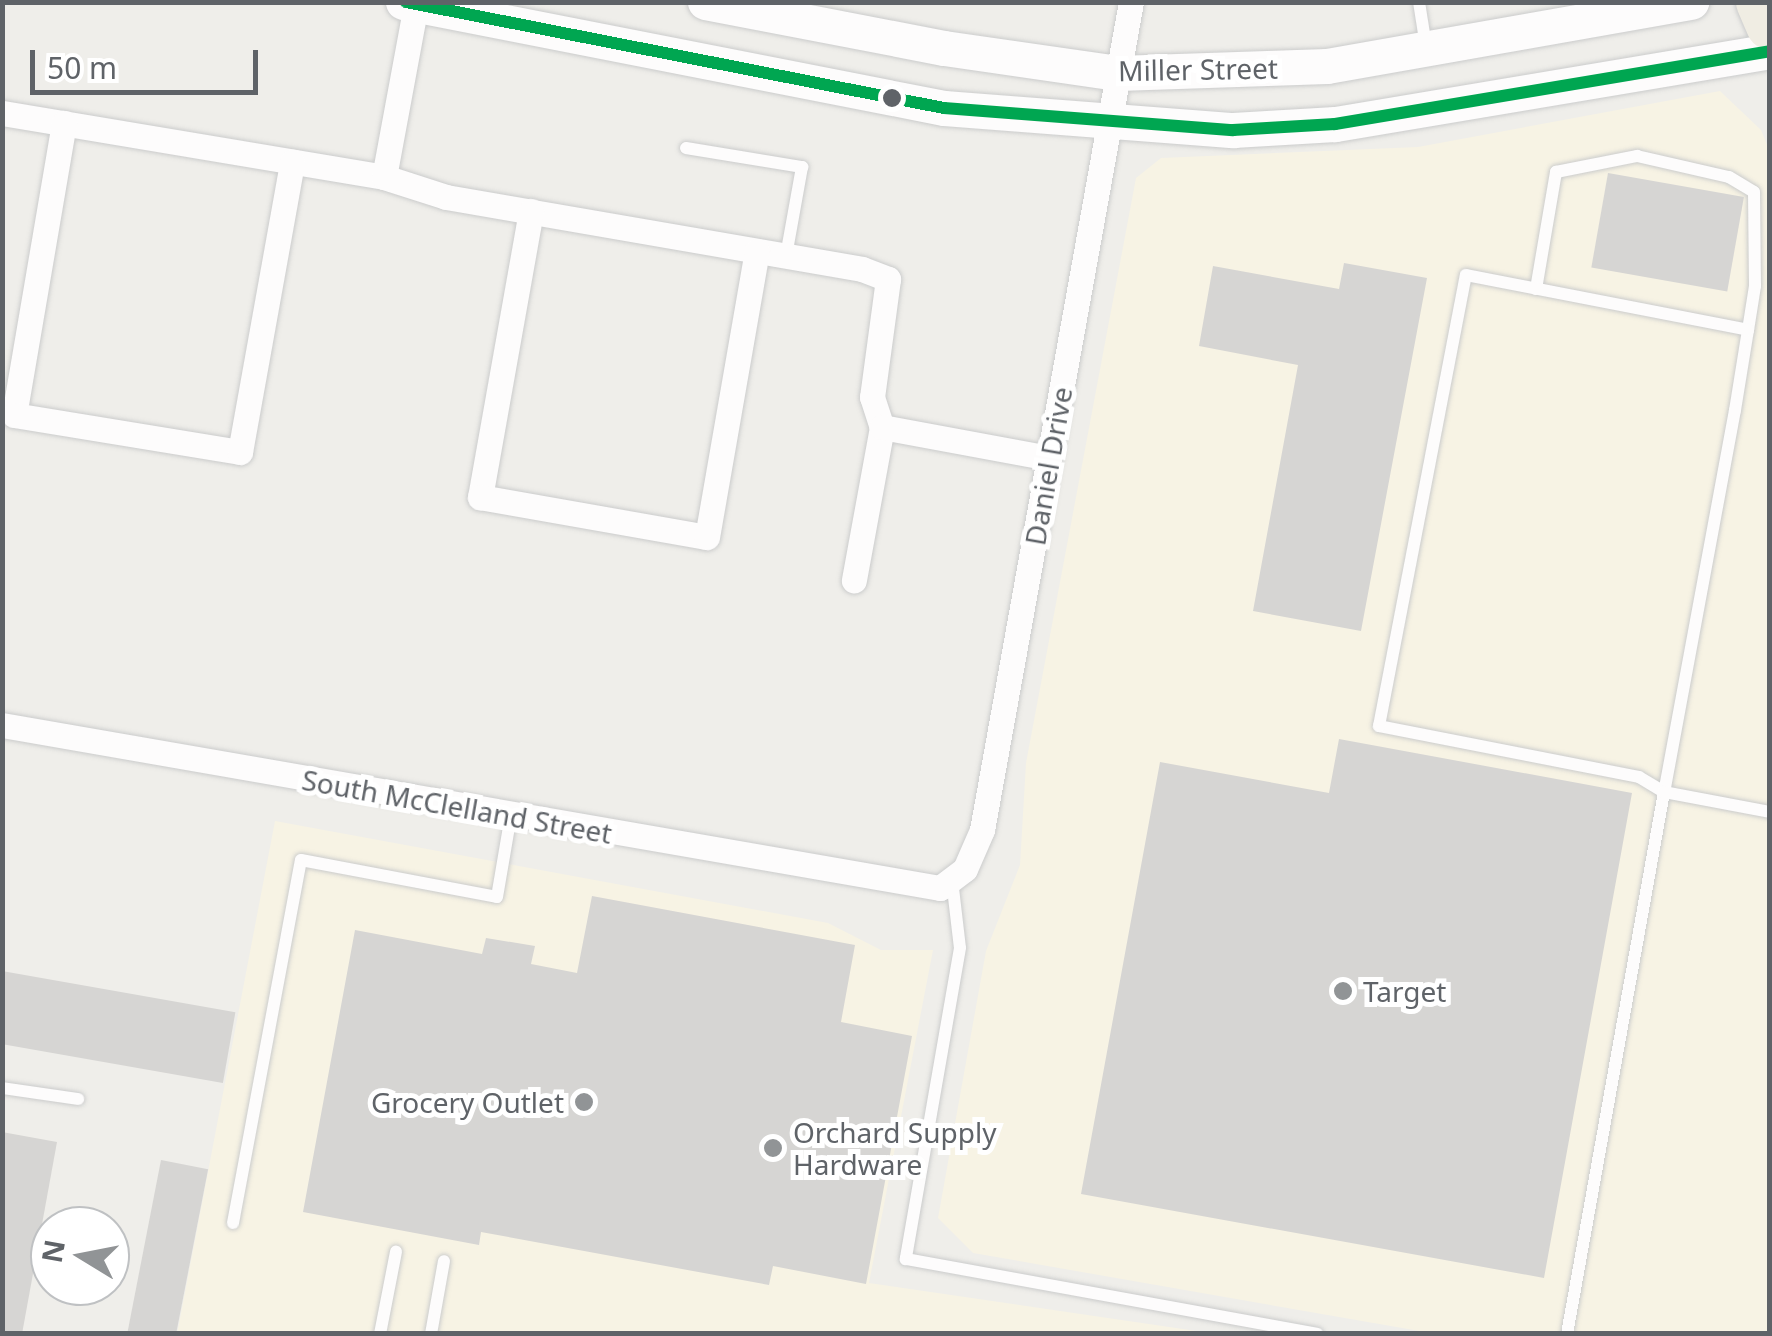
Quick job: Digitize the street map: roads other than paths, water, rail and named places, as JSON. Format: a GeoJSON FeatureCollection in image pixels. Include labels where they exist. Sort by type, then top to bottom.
{"type":"FeatureCollection","features":[{"type":"Feature","properties":{"kind":"highway"},"geometry":{"type":"LineString","coordinates":[[1760,2],[1770,26]]}},
{"type":"Feature","properties":{"kind":"street","name":"Miller Street"},"geometry":{"type":"LineString","coordinates":[[705,2],[944,48],[1118,73],[1327,66],[1691,2]]}},
{"type":"Feature","properties":{"kind":"street","name":"Daniel Drive"},"geometry":{"type":"LineString","coordinates":[[952,879],[965,868],[982,830],[1131,2]]}},
{"type":"Feature","properties":{"kind":"street","name":"Miller Street"},"geometry":{"type":"LineString","coordinates":[[410,4],[944,108],[1109,124],[1233,130],[1335,124],[1770,51]]}},
{"type":"Feature","properties":{"kind":"street"},"geometry":{"type":"LineString","coordinates":[[384,177],[410,4]]}},
{"type":"Feature","properties":{"kind":"street"},"geometry":{"type":"LineString","coordinates":[[2,113],[384,177],[531,211],[786,256],[888,279],[872,397],[882,426],[854,580]]}},
{"type":"Feature","properties":{"kind":"street"},"geometry":{"type":"LineString","coordinates":[[64,123],[14,415],[240,452],[292,162]]}},
{"type":"Feature","properties":{"kind":"street"},"geometry":{"type":"LineString","coordinates":[[531,211],[480,497],[707,537],[758,251]]}},
{"type":"Feature","properties":{"kind":"street"},"geometry":{"type":"LineString","coordinates":[[882,426],[1050,458]]}},
{"type":"Feature","properties":{"kind":"street","name":"South McClelland Street"},"geometry":{"type":"LineString","coordinates":[[2,725],[912,884],[940,888],[952,879]]}},
{"type":"Feature","properties":{"kind":"lane"},"geometry":{"type":"LineString","coordinates":[[1419,2],[1426,48]]}},
{"type":"Feature","properties":{"kind":"lane"},"geometry":{"type":"LineString","coordinates":[[686,148],[802,166],[786,256]]}},
{"type":"Feature","properties":{"kind":"lane"},"geometry":{"type":"LineString","coordinates":[[1536,289],[1556,172],[1623,155],[1748,185],[1758,203],[1755,286],[1748,330],[1567,1334]]}},
{"type":"Feature","properties":{"kind":"lane"},"geometry":{"type":"LineString","coordinates":[[1748,330],[1466,275],[1379,726],[1639,777],[1664,792],[1770,812]]}},
{"type":"Feature","properties":{"kind":"lane"},"geometry":{"type":"LineString","coordinates":[[233,1223],[302,860],[497,897],[512,816]]}},
{"type":"Feature","properties":{"kind":"lane"},"geometry":{"type":"LineString","coordinates":[[952,879],[960,948],[906,1259],[1318,1334]]}},
{"type":"Feature","properties":{"kind":"lane"},"geometry":{"type":"LineString","coordinates":[[2,1088],[78,1099]]}},
{"type":"Feature","properties":{"kind":"lane"},"geometry":{"type":"LineString","coordinates":[[380,1334],[396,1252]]}},
{"type":"Feature","properties":{"kind":"lane"},"geometry":{"type":"LineString","coordinates":[[431,1334],[444,1261]]}},
{"type":"Feature","properties":{"kind":"place","name":"Target"},"geometry":{"type":"Point","coordinates":[1343,991]}},
{"type":"Feature","properties":{"kind":"place","name":"Grocery Outlet"},"geometry":{"type":"Point","coordinates":[584,1102]}},
{"type":"Feature","properties":{"kind":"place","name":"Orchard Supply Hardware"},"geometry":{"type":"Point","coordinates":[773,1148]}}]}
